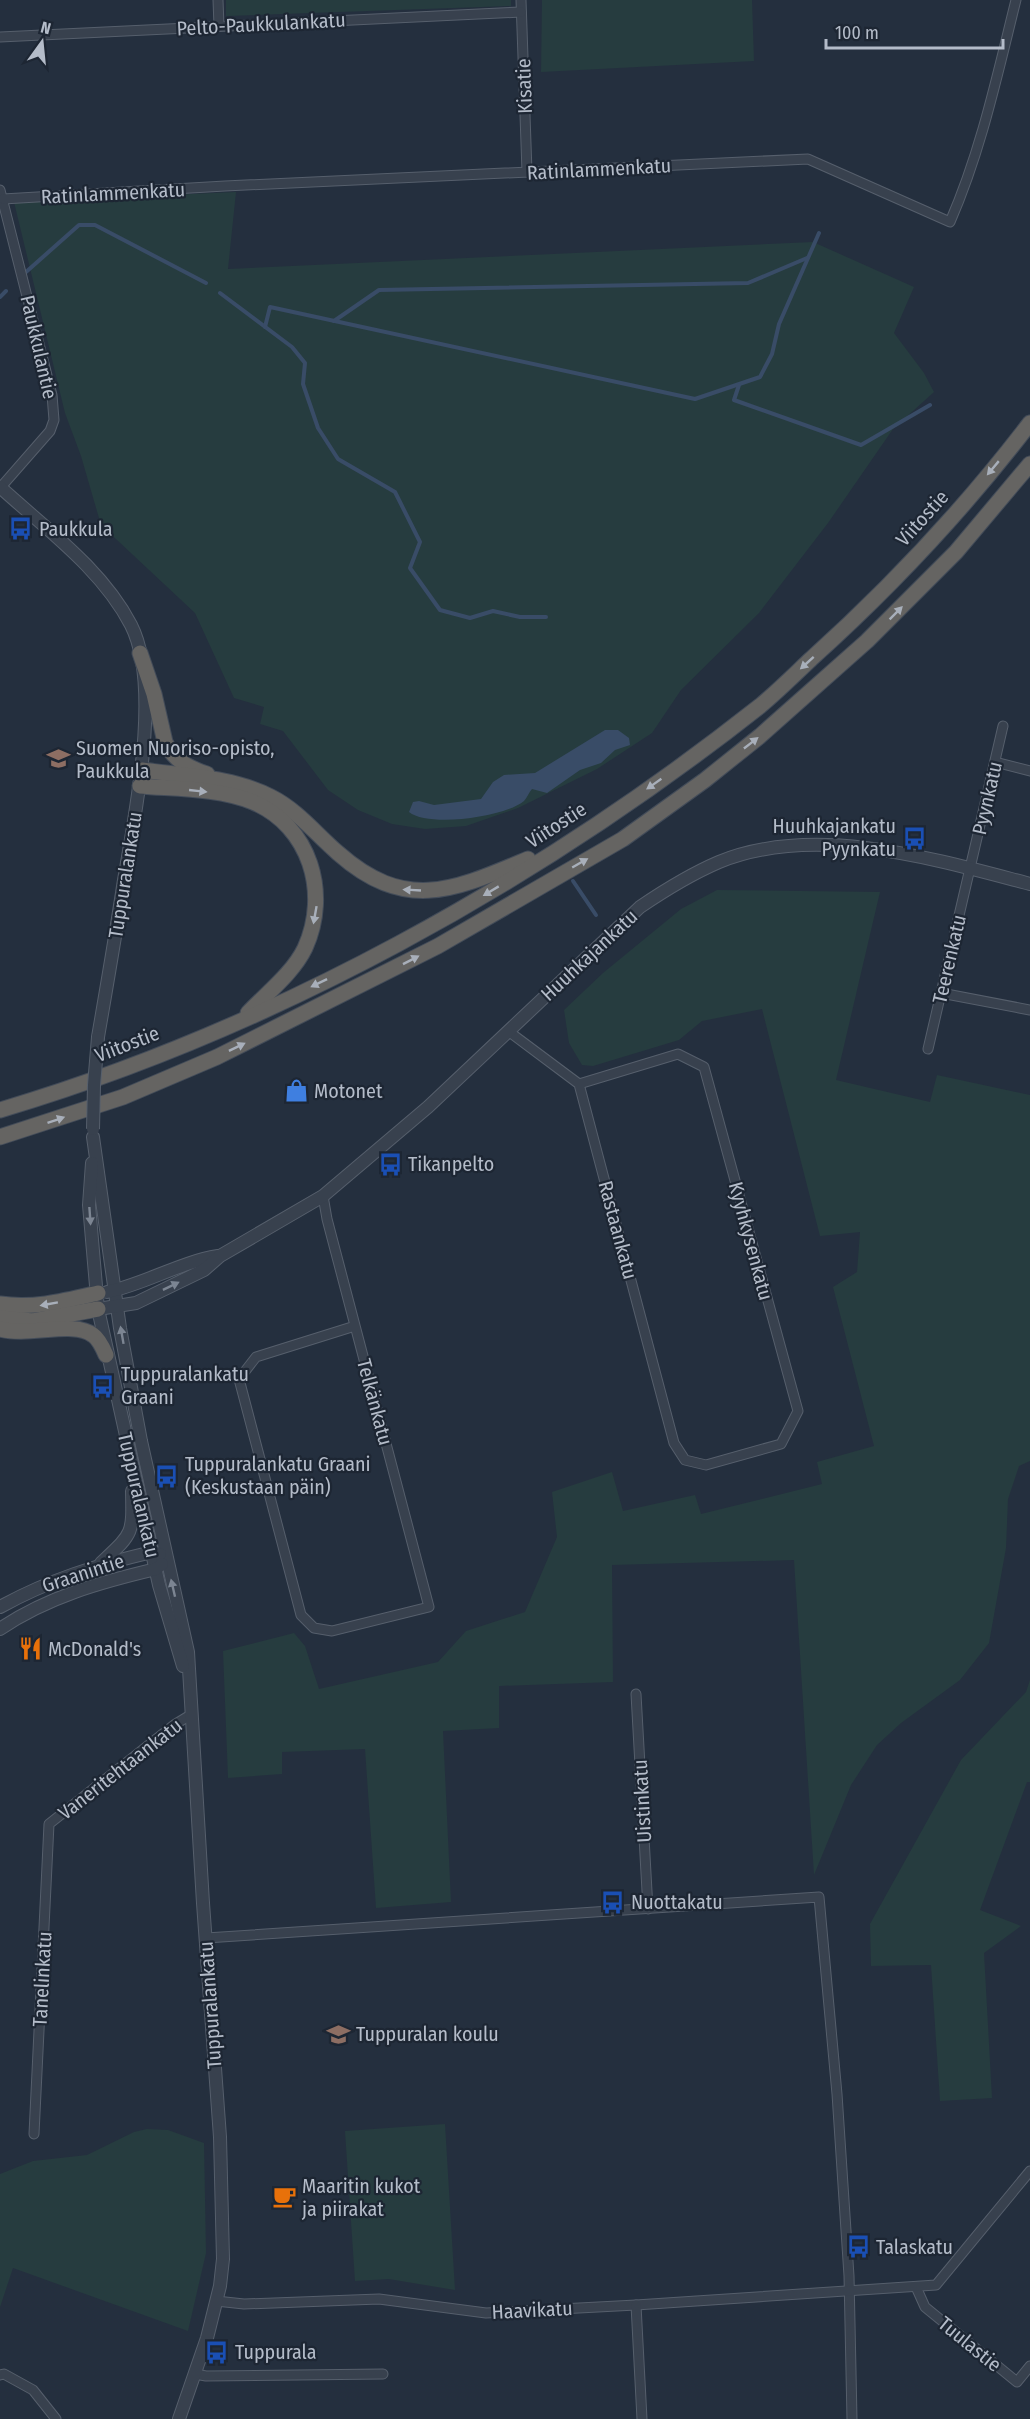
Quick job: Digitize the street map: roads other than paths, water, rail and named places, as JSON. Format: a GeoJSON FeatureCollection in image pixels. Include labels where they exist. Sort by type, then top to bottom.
{"type":"FeatureCollection","features":[{"type":"Feature","properties":{"kind":"highway","name":"Viitostie"},"geometry":{"type":"LineString","coordinates":[[0,1110],[82,1084],[172,1050],[298,994],[426,931],[607,818],[683,764],[761,704],[842,632],[939,533],[1030,423]]}},
{"type":"Feature","properties":{"kind":"highway"},"geometry":{"type":"LineString","coordinates":[[0,1137],[123,1097],[227,1052],[438,946],[623,839],[705,780],[760,736],[859,648],[956,552],[1030,464]]}},
{"type":"Feature","properties":{"kind":"highway"},"geometry":{"type":"LineString","coordinates":[[140,653],[154,694],[165,742],[175,758],[203,773],[248,782],[279,796],[304,817],[321,837]]}},
{"type":"Feature","properties":{"kind":"highway"},"geometry":{"type":"LineString","coordinates":[[142,770],[230,783],[250,788],[285,804],[354,867],[371,878],[393,887],[418,890],[477,881],[567,842]]}},
{"type":"Feature","properties":{"kind":"highway"},"geometry":{"type":"LineString","coordinates":[[140,786],[231,795],[254,803],[278,817],[295,835],[309,858],[316,881],[317,906],[313,927],[304,950],[291,969],[242,1019]]}},
{"type":"Feature","properties":{"kind":"highway"},"geometry":{"type":"LineString","coordinates":[[0,1146],[20,1132]]}},
{"type":"Feature","properties":{"kind":"highway"},"geometry":{"type":"LineString","coordinates":[[0,1304],[20,1307],[45,1305],[98,1293]]}},
{"type":"Feature","properties":{"kind":"highway"},"geometry":{"type":"LineString","coordinates":[[0,1318],[33,1321],[98,1309]]}},
{"type":"Feature","properties":{"kind":"highway"},"geometry":{"type":"LineString","coordinates":[[0,1329],[12,1332],[83,1329],[95,1336],[106,1354]]}},
{"type":"Feature","properties":{"kind":"street"},"geometry":{"type":"LineString","coordinates":[[218,0],[219,26]]}},
{"type":"Feature","properties":{"kind":"street","name":"Kisatie"},"geometry":{"type":"LineString","coordinates":[[521,0],[527,172]]}},
{"type":"Feature","properties":{"kind":"street","name":"Ratinlammenkatu"},"geometry":{"type":"LineString","coordinates":[[1,194],[808,159],[950,222],[969,179],[1016,0]]}},
{"type":"Feature","properties":{"kind":"street","name":"Pelto-Paukkulankatu"},"geometry":{"type":"LineString","coordinates":[[0,37],[521,12]]}},
{"type":"Feature","properties":{"kind":"street","name":"Paukkulantie"},"geometry":{"type":"LineString","coordinates":[[0,488],[50,431],[54,420],[52,395],[1,194]]}},
{"type":"Feature","properties":{"kind":"street","name":"Tuppuralankatu"},"geometry":{"type":"LineString","coordinates":[[0,488],[81,560],[106,589],[131,625],[140,653],[144,695],[142,770],[99,1037],[94,1084],[89,1205],[98,1309],[106,1354],[156,1569],[181,1655],[191,1711]]}},
{"type":"Feature","properties":{"kind":"street","name":"Pyynkatu"},"geometry":{"type":"LineString","coordinates":[[971,869],[1003,726]]}},
{"type":"Feature","properties":{"kind":"street"},"geometry":{"type":"LineString","coordinates":[[996,762],[1030,771]]}},
{"type":"Feature","properties":{"kind":"street","name":"Huuhkajankatu"},"geometry":{"type":"LineString","coordinates":[[98,1309],[136,1303],[204,1270],[220,1256],[323,1196],[428,1107],[640,907],[678,882],[721,861],[758,851],[803,845],[846,845],[898,853],[1030,884]]}},
{"type":"Feature","properties":{"kind":"street","name":"Teerenkatu"},"geometry":{"type":"LineString","coordinates":[[928,1049],[971,869]]}},
{"type":"Feature","properties":{"kind":"street"},"geometry":{"type":"LineString","coordinates":[[941,993],[1030,1010]]}},
{"type":"Feature","properties":{"kind":"street"},"geometry":{"type":"LineString","coordinates":[[508,1031],[579,1084]]}},
{"type":"Feature","properties":{"kind":"street","name":"Kyyhkysenkatu"},"geometry":{"type":"LineString","coordinates":[[579,1084],[678,1054],[704,1067],[798,1412],[781,1444],[706,1465],[686,1460]]}},
{"type":"Feature","properties":{"kind":"street","name":"Rastaankatu"},"geometry":{"type":"LineString","coordinates":[[579,1084],[674,1443],[686,1460]]}},
{"type":"Feature","properties":{"kind":"street","name":"Tuppuralankatu"},"geometry":{"type":"LineString","coordinates":[[93,1133],[117,1305],[141,1441],[188,1652],[223,2217],[223,2259],[216,2301],[195,2374],[179,2419]]}},
{"type":"Feature","properties":{"kind":"street","name":"Telkänkatu"},"geometry":{"type":"LineString","coordinates":[[323,1196],[327,1219],[429,1607],[332,1631],[315,1628],[301,1615],[239,1379],[256,1357],[355,1326]]}},
{"type":"Feature","properties":{"kind":"street","name":"Huuhkajankatu"},"geometry":{"type":"LineString","coordinates":[[98,1293],[115,1290],[198,1259],[220,1256]]}},
{"type":"Feature","properties":{"kind":"street"},"geometry":{"type":"LineString","coordinates":[[100,1564],[121,1546],[131,1530],[132,1465]]}},
{"type":"Feature","properties":{"kind":"street"},"geometry":{"type":"LineString","coordinates":[[152,1552],[166,1557]]}},
{"type":"Feature","properties":{"kind":"street","name":"Graanintie"},"geometry":{"type":"LineString","coordinates":[[0,1607],[49,1582],[100,1564],[152,1552]]}},
{"type":"Feature","properties":{"kind":"street","name":"Graanintie"},"geometry":{"type":"LineString","coordinates":[[0,1629],[27,1611],[56,1598],[156,1569],[163,1564],[166,1557]]}},
{"type":"Feature","properties":{"kind":"street","name":"Uistinkatu"},"geometry":{"type":"LineString","coordinates":[[636,1694],[648,1909]]}},
{"type":"Feature","properties":{"kind":"street","name":"Vaneritehtaankatu"},"geometry":{"type":"LineString","coordinates":[[49,1824],[191,1711]]}},
{"type":"Feature","properties":{"kind":"street","name":"Tanelinkatu"},"geometry":{"type":"LineString","coordinates":[[34,2134],[49,1824]]}},
{"type":"Feature","properties":{"kind":"street"},"geometry":{"type":"LineString","coordinates":[[206,1938],[819,1897],[837,2094],[849,2290],[852,2419]]}},
{"type":"Feature","properties":{"kind":"street","name":"Haavikatu"},"geometry":{"type":"LineString","coordinates":[[216,2301],[244,2304],[379,2299],[486,2313],[936,2285],[1030,2171]]}},
{"type":"Feature","properties":{"kind":"street","name":"Tuulastie"},"geometry":{"type":"LineString","coordinates":[[916,2287],[925,2307],[1017,2382],[1030,2366]]}},
{"type":"Feature","properties":{"kind":"street"},"geometry":{"type":"LineString","coordinates":[[636,2305],[642,2419]]}},
{"type":"Feature","properties":{"kind":"street"},"geometry":{"type":"LineString","coordinates":[[0,2375],[4,2374],[33,2390],[56,2419]]}},
{"type":"Feature","properties":{"kind":"street"},"geometry":{"type":"LineString","coordinates":[[195,2374],[206,2376],[383,2374]]}},
{"type":"Feature","properties":{"kind":"water"},"geometry":{"type":"Polygon","coordinates":[[[605,730],[618,730],[629,738],[630,745],[615,750],[601,763],[580,770],[547,793],[532,789],[524,801],[514,807],[485,816],[449,820],[419,817],[409,812],[413,802],[419,801],[434,805],[481,799],[493,782],[504,775],[535,773],[605,730]]]}},
{"type":"Feature","properties":{"kind":"waterway"},"geometry":{"type":"LineString","coordinates":[[26,272],[79,225],[95,225],[206,283]]}},
{"type":"Feature","properties":{"kind":"waterway"},"geometry":{"type":"LineString","coordinates":[[265,327],[270,307],[695,399],[760,377],[772,354],[779,324],[819,233]]}},
{"type":"Feature","properties":{"kind":"waterway"},"geometry":{"type":"LineString","coordinates":[[334,321],[379,290],[748,283],[807,258]]}},
{"type":"Feature","properties":{"kind":"waterway"},"geometry":{"type":"LineString","coordinates":[[0,297],[6,291]]}},
{"type":"Feature","properties":{"kind":"waterway"},"geometry":{"type":"LineString","coordinates":[[220,293],[292,347],[305,363],[303,384],[318,428],[338,459],[395,492],[420,542],[410,568],[440,610],[470,618],[493,611],[520,617],[546,617]]}},
{"type":"Feature","properties":{"kind":"waterway"},"geometry":{"type":"LineString","coordinates":[[739,385],[734,400],[861,445],[930,405]]}},
{"type":"Feature","properties":{"kind":"waterway"},"geometry":{"type":"LineString","coordinates":[[573,881],[596,915]]}},
{"type":"Feature","properties":{"kind":"place","name":"Paukkula"},"geometry":{"type":"Point","coordinates":[21,529]}},
{"type":"Feature","properties":{"kind":"place","name":"Suomen Nuoriso-opisto, Paukkula"},"geometry":{"type":"Point","coordinates":[58,759]}},
{"type":"Feature","properties":{"kind":"place","name":"Huuhkajankatu Pyynkatu"},"geometry":{"type":"Point","coordinates":[914,838]}},
{"type":"Feature","properties":{"kind":"place","name":"Motonet"},"geometry":{"type":"Point","coordinates":[296,1091]}},
{"type":"Feature","properties":{"kind":"place","name":"Tikanpelto"},"geometry":{"type":"Point","coordinates":[390,1164]}},
{"type":"Feature","properties":{"kind":"place","name":"Tuppuralankatu Graani"},"geometry":{"type":"Point","coordinates":[103,1386]}},
{"type":"Feature","properties":{"kind":"place","name":"Tuppuralankatu Graani (Keskustaan päin)"},"geometry":{"type":"Point","coordinates":[167,1476]}},
{"type":"Feature","properties":{"kind":"place","name":"McDonald's"},"geometry":{"type":"Point","coordinates":[30,1649]}},
{"type":"Feature","properties":{"kind":"place","name":"Nuottakatu"},"geometry":{"type":"Point","coordinates":[613,1902]}},
{"type":"Feature","properties":{"kind":"place","name":"Tuppuralan koulu"},"geometry":{"type":"Point","coordinates":[338,2034]}},
{"type":"Feature","properties":{"kind":"place","name":"Maaritin kukot ja piirakat"},"geometry":{"type":"Point","coordinates":[284,2197]}},
{"type":"Feature","properties":{"kind":"place","name":"Talaskatu"},"geometry":{"type":"Point","coordinates":[858,2247]}},
{"type":"Feature","properties":{"kind":"place","name":"Tuppurala"},"geometry":{"type":"Point","coordinates":[217,2352]}}]}
